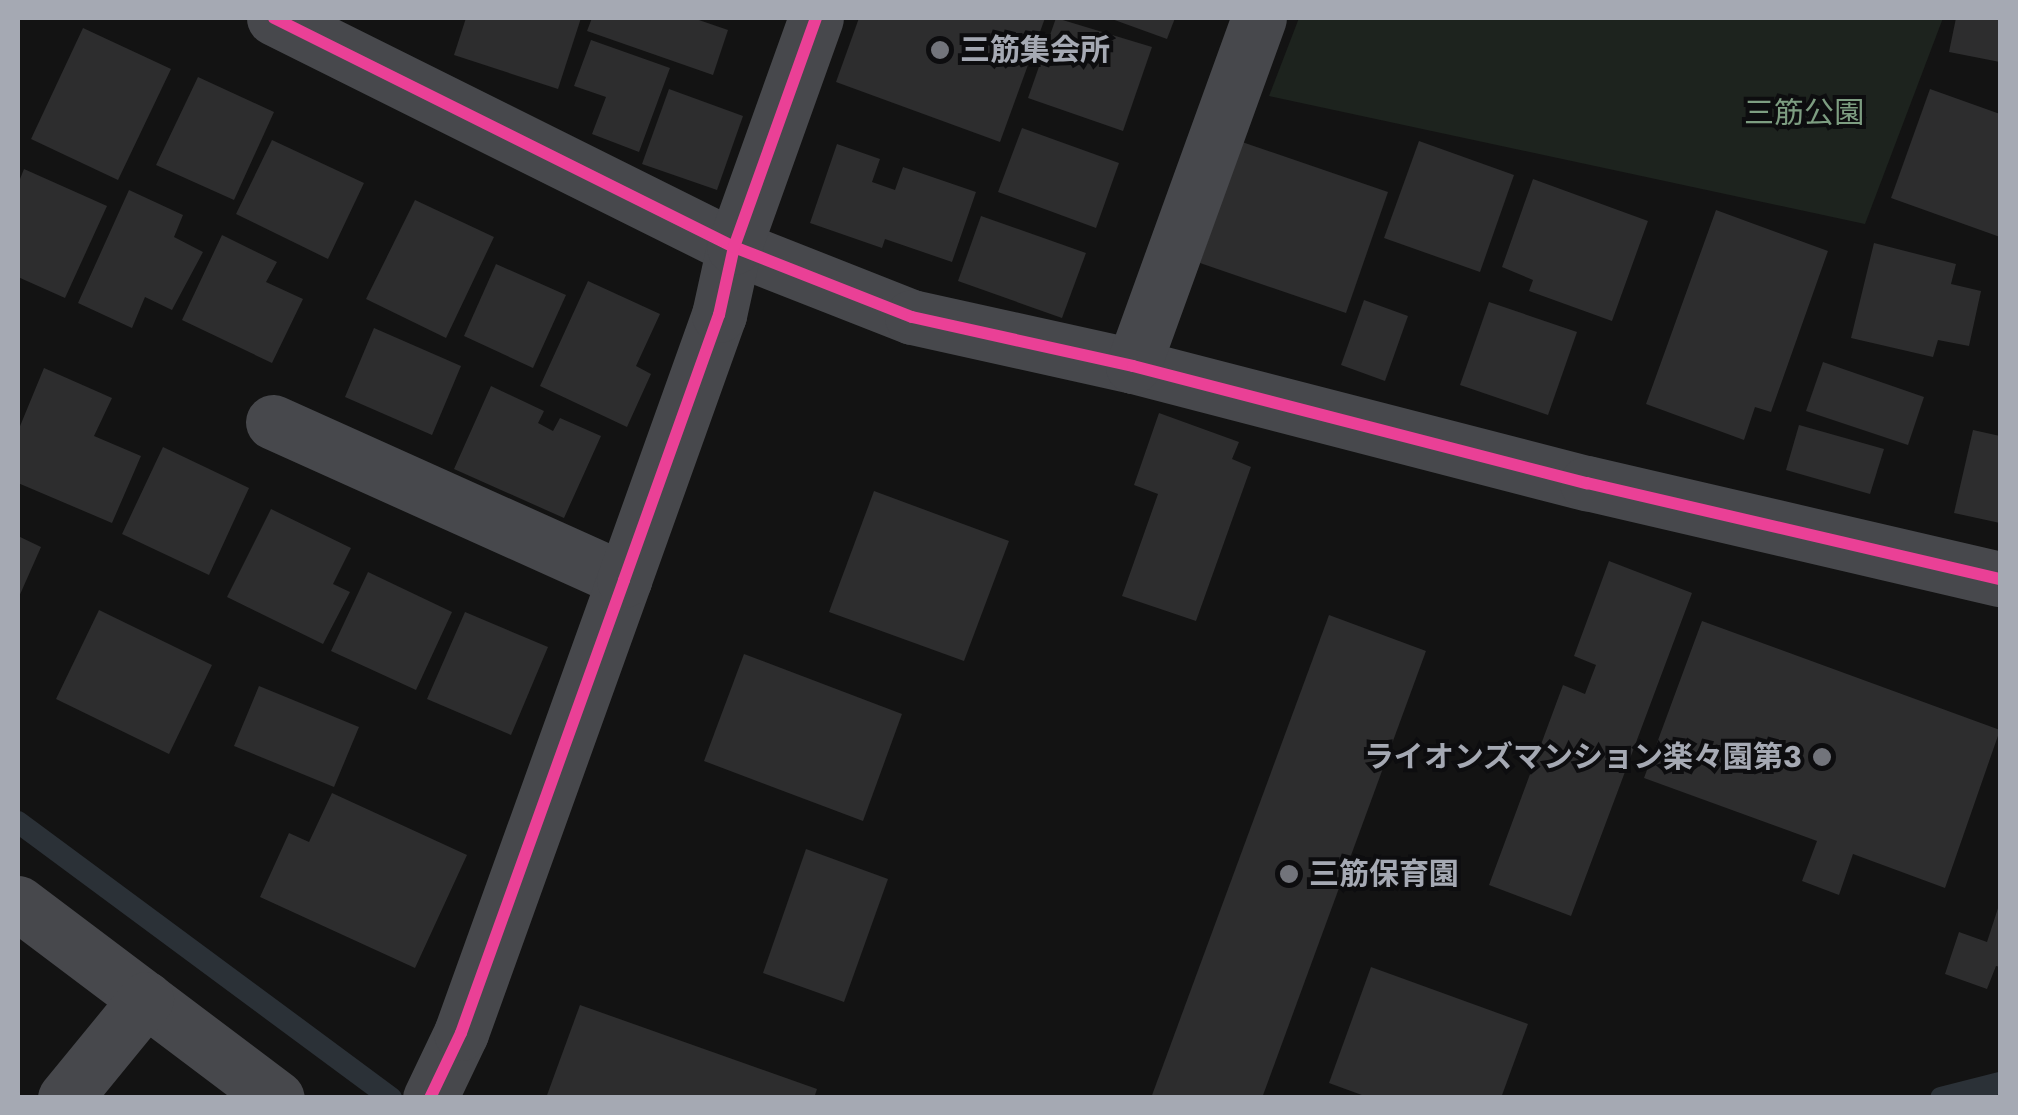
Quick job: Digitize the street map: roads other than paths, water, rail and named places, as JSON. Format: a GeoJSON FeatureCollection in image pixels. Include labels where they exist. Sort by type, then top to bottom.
{"type":"FeatureCollection","features":[{"type":"Feature","properties":{"kind":"street"},"geometry":{"type":"LineString","coordinates":[[274,18],[734,247],[912,317],[1132,366],[1587,484],[2000,579]]}},
{"type":"Feature","properties":{"kind":"street"},"geometry":{"type":"LineString","coordinates":[[436,1085],[461,1033],[719,315],[734,247],[816,18]]}},
{"type":"Feature","properties":{"kind":"street"},"geometry":{"type":"LineString","coordinates":[[1132,366],[1259,18]]}},
{"type":"Feature","properties":{"kind":"street"},"geometry":{"type":"LineString","coordinates":[[273,422],[624,580]]}},
{"type":"Feature","properties":{"kind":"street"},"geometry":{"type":"LineString","coordinates":[[18,903],[277,1098]]}},
{"type":"Feature","properties":{"kind":"street"},"geometry":{"type":"LineString","coordinates":[[65,1098],[146,999]]}},
{"type":"Feature","properties":{"kind":"waterway"},"geometry":{"type":"LineString","coordinates":[[18,822],[391,1098]]}},
{"type":"Feature","properties":{"kind":"waterway"},"geometry":{"type":"LineString","coordinates":[[1941,1098],[2000,1083]]}},
{"type":"Feature","properties":{"kind":"place","name":"三筋集会所"},"geometry":{"type":"Point","coordinates":[940,50]}},
{"type":"Feature","properties":{"kind":"place","name":"ライオンズマンション楽々園第３"},"geometry":{"type":"Point","coordinates":[1822,757]}},
{"type":"Feature","properties":{"kind":"place","name":"三筋保育園"},"geometry":{"type":"Point","coordinates":[1289,874]}},
{"type":"Feature","properties":{"kind":"park label","name":"三筋公園"},"geometry":{"type":"Point","coordinates":[1804,113]}}]}
